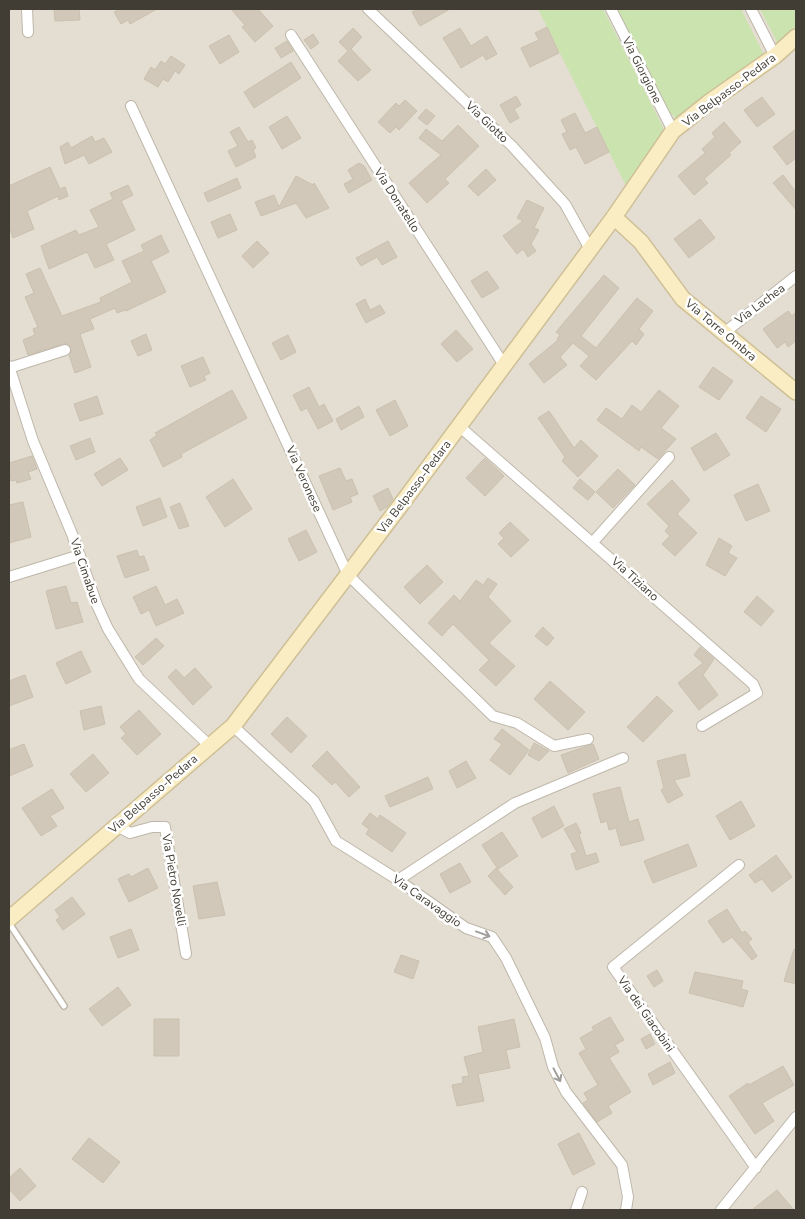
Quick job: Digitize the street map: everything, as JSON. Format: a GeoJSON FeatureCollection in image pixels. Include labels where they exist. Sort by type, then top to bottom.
{"type":"FeatureCollection","features":[{"type":"Feature","properties":{"kind":"street"},"geometry":{"type":"LineString","coordinates":[[27,9],[28,32]]}},
{"type":"Feature","properties":{"kind":"street","name":"Via Giotto"},"geometry":{"type":"LineString","coordinates":[[368,9],[512,146],[565,204],[590,249]]}},
{"type":"Feature","properties":{"kind":"street","name":"Via Giorgione"},"geometry":{"type":"LineString","coordinates":[[611,9],[673,131]]}},
{"type":"Feature","properties":{"kind":"street"},"geometry":{"type":"LineString","coordinates":[[751,9],[775,56]]}},
{"type":"Feature","properties":{"kind":"street","name":"Via Donatello"},"geometry":{"type":"LineString","coordinates":[[291,35],[504,365]]}},
{"type":"Feature","properties":{"kind":"street","name":"Via Belpasso-Pedara"},"geometry":{"type":"LineString","coordinates":[[9,919],[208,745],[233,726],[348,575],[614,217],[673,131],[708,103],[775,56],[796,37]]}},
{"type":"Feature","properties":{"kind":"street","name":"Via Veronese"},"geometry":{"type":"LineString","coordinates":[[131,106],[348,575],[493,716],[517,723],[554,746],[588,739]]}},
{"type":"Feature","properties":{"kind":"street","name":"Via Torre Ombra"},"geometry":{"type":"LineString","coordinates":[[614,217],[641,242],[682,299],[796,392]]}},
{"type":"Feature","properties":{"kind":"street","name":"Via Lachea"},"geometry":{"type":"LineString","coordinates":[[724,333],[796,276]]}},
{"type":"Feature","properties":{"kind":"street"},"geometry":{"type":"LineString","coordinates":[[9,367],[65,350]]}},
{"type":"Feature","properties":{"kind":"street","name":"Via Cimabue"},"geometry":{"type":"LineString","coordinates":[[9,367],[33,441],[80,555],[96,605],[139,679],[208,745]]}},
{"type":"Feature","properties":{"kind":"street","name":"Via Tiziano"},"geometry":{"type":"LineString","coordinates":[[459,426],[753,684],[758,693],[702,726]]}},
{"type":"Feature","properties":{"kind":"street"},"geometry":{"type":"LineString","coordinates":[[593,542],[669,457]]}},
{"type":"Feature","properties":{"kind":"street"},"geometry":{"type":"LineString","coordinates":[[9,577],[80,555]]}},
{"type":"Feature","properties":{"kind":"street","name":"Via Caravaggio"},"geometry":{"type":"LineString","coordinates":[[233,726],[314,801],[336,842],[398,880],[466,928],[492,937],[506,958],[545,1038],[553,1068],[566,1092],[622,1166],[628,1197],[626,1210]]}},
{"type":"Feature","properties":{"kind":"street"},"geometry":{"type":"LineString","coordinates":[[398,880],[515,803],[623,758]]}},
{"type":"Feature","properties":{"kind":"street","name":"Via Pietro Novelli"},"geometry":{"type":"LineString","coordinates":[[116,826],[130,833],[159,826],[165,827],[186,954]]}},
{"type":"Feature","properties":{"kind":"street","name":"Via dei Giacobini"},"geometry":{"type":"LineString","coordinates":[[739,865],[612,966],[756,1168]]}},
{"type":"Feature","properties":{"kind":"street"},"geometry":{"type":"LineString","coordinates":[[721,1210],[796,1117]]}},
{"type":"Feature","properties":{"kind":"street"},"geometry":{"type":"LineString","coordinates":[[576,1210],[582,1192]]}},
{"type":"Feature","properties":{"kind":"lane"},"geometry":{"type":"LineString","coordinates":[[9,923],[64,1006]]}},
{"type":"Feature","properties":{"kind":"shaded area"},"geometry":{"type":"Polygon","coordinates":[[[9,9],[796,9],[796,1210],[9,1210],[9,9]]]}},
{"type":"Feature","properties":{"kind":"green space"},"geometry":{"type":"Polygon","coordinates":[[[538,9],[603,9],[663,127],[663,136],[626,186],[538,9]]]}},
{"type":"Feature","properties":{"kind":"green space"},"geometry":{"type":"Polygon","coordinates":[[[617,9],[741,9],[765,57],[678,119],[670,113],[617,9]]]}},
{"type":"Feature","properties":{"kind":"green space"},"geometry":{"type":"Polygon","coordinates":[[[760,9],[796,9],[796,32],[783,42],[777,42],[760,9]]]}},
{"type":"Feature","properties":{"kind":"building"},"geometry":{"type":"Polygon","coordinates":[[[54,9],[79,9],[80,20],[55,21],[54,9]]]}},
{"type":"Feature","properties":{"kind":"building"},"geometry":{"type":"Polygon","coordinates":[[[120,9],[157,9],[130,24],[128,20],[121,24],[114,12],[120,9]]]}},
{"type":"Feature","properties":{"kind":"building"},"geometry":{"type":"Polygon","coordinates":[[[231,9],[258,9],[273,26],[255,42],[242,27],[245,25],[231,9]]]}},
{"type":"Feature","properties":{"kind":"building"},"geometry":{"type":"Polygon","coordinates":[[[418,9],[450,9],[420,26],[412,12],[418,9]]]}},
{"type":"Feature","properties":{"kind":"building"},"geometry":{"type":"Polygon","coordinates":[[[547,27],[559,53],[530,67],[521,48],[539,40],[535,33],[547,27]]]}},
{"type":"Feature","properties":{"kind":"building"},"geometry":{"type":"Polygon","coordinates":[[[353,28],[362,37],[351,49],[371,70],[358,81],[338,61],[348,51],[339,42],[353,28]]]}},
{"type":"Feature","properties":{"kind":"building"},"geometry":{"type":"Polygon","coordinates":[[[460,28],[471,46],[487,36],[497,54],[486,60],[483,55],[461,68],[443,38],[460,28]]]}},
{"type":"Feature","properties":{"kind":"building"},"geometry":{"type":"Polygon","coordinates":[[[313,34],[319,43],[311,49],[304,40],[313,34]]]}},
{"type":"Feature","properties":{"kind":"building"},"geometry":{"type":"Polygon","coordinates":[[[229,35],[239,52],[220,64],[209,46],[229,35]]]}},
{"type":"Feature","properties":{"kind":"building"},"geometry":{"type":"Polygon","coordinates":[[[287,41],[293,51],[281,58],[275,48],[287,41]]]}},
{"type":"Feature","properties":{"kind":"building"},"geometry":{"type":"Polygon","coordinates":[[[171,56],[185,65],[179,74],[175,71],[168,82],[163,79],[158,87],[144,79],[151,67],[155,70],[161,61],[165,64],[171,56]]]}},
{"type":"Feature","properties":{"kind":"building"},"geometry":{"type":"Polygon","coordinates":[[[291,62],[301,78],[254,108],[244,92],[291,62]]]}},
{"type":"Feature","properties":{"kind":"building"},"geometry":{"type":"Polygon","coordinates":[[[516,96],[521,105],[514,109],[519,118],[510,123],[500,105],[516,96]]]}},
{"type":"Feature","properties":{"kind":"building"},"geometry":{"type":"Polygon","coordinates":[[[762,97],[775,114],[757,127],[744,110],[762,97]]]}},
{"type":"Feature","properties":{"kind":"building"},"geometry":{"type":"Polygon","coordinates":[[[405,100],[417,111],[399,130],[396,127],[390,133],[378,122],[396,103],[399,106],[405,100]]]}},
{"type":"Feature","properties":{"kind":"building"},"geometry":{"type":"Polygon","coordinates":[[[426,109],[435,116],[427,125],[418,118],[426,109]]]}},
{"type":"Feature","properties":{"kind":"building"},"geometry":{"type":"Polygon","coordinates":[[[575,113],[585,133],[597,127],[609,152],[585,164],[576,147],[570,150],[562,134],[567,132],[561,120],[575,113]]]}},
{"type":"Feature","properties":{"kind":"building"},"geometry":{"type":"Polygon","coordinates":[[[287,116],[301,138],[282,149],[269,127],[287,116]]]}},
{"type":"Feature","properties":{"kind":"building"},"geometry":{"type":"Polygon","coordinates":[[[724,122],[741,142],[729,153],[731,155],[704,179],[708,183],[694,195],[678,176],[705,153],[702,149],[715,137],[712,133],[724,122]]]}},
{"type":"Feature","properties":{"kind":"building"},"geometry":{"type":"Polygon","coordinates":[[[458,125],[479,146],[445,179],[449,183],[427,203],[409,183],[441,155],[419,138],[426,129],[442,141],[458,125]]]}},
{"type":"Feature","properties":{"kind":"building"},"geometry":{"type":"Polygon","coordinates":[[[239,127],[248,142],[252,140],[256,148],[253,150],[256,157],[236,167],[228,151],[238,146],[230,132],[239,127]]]}},
{"type":"Feature","properties":{"kind":"building"},"geometry":{"type":"Polygon","coordinates":[[[796,129],[796,158],[787,165],[773,147],[796,129]]]}},
{"type":"Feature","properties":{"kind":"building"},"geometry":{"type":"Polygon","coordinates":[[[92,136],[95,142],[104,138],[112,152],[89,164],[84,155],[65,164],[60,147],[68,142],[71,148],[92,136]]]}},
{"type":"Feature","properties":{"kind":"building"},"geometry":{"type":"Polygon","coordinates":[[[359,163],[364,166],[372,180],[349,193],[344,184],[353,179],[348,170],[359,163]]]}},
{"type":"Feature","properties":{"kind":"building"},"geometry":{"type":"Polygon","coordinates":[[[50,167],[60,189],[65,187],[68,196],[59,200],[58,196],[27,211],[34,229],[13,238],[9,227],[9,186],[50,167]]]}},
{"type":"Feature","properties":{"kind":"building"},"geometry":{"type":"Polygon","coordinates":[[[486,169],[496,180],[478,196],[468,186],[486,169]]]}},
{"type":"Feature","properties":{"kind":"building"},"geometry":{"type":"Polygon","coordinates":[[[783,175],[796,192],[796,210],[773,183],[783,175]]]}},
{"type":"Feature","properties":{"kind":"building"},"geometry":{"type":"Polygon","coordinates":[[[296,176],[313,185],[314,183],[329,208],[306,218],[296,203],[261,216],[255,202],[274,195],[279,207],[296,176]]]}},
{"type":"Feature","properties":{"kind":"building"},"geometry":{"type":"Polygon","coordinates":[[[237,178],[241,188],[208,202],[204,193],[237,178]]]}},
{"type":"Feature","properties":{"kind":"building"},"geometry":{"type":"Polygon","coordinates":[[[128,185],[133,195],[121,201],[135,230],[106,244],[114,260],[95,268],[87,252],[49,269],[41,246],[76,230],[79,235],[99,227],[90,210],[113,199],[110,193],[128,185]]]}},
{"type":"Feature","properties":{"kind":"building"},"geometry":{"type":"Polygon","coordinates":[[[527,200],[544,208],[534,228],[539,230],[531,244],[536,251],[528,257],[523,249],[517,254],[503,236],[523,221],[517,218],[527,200]]]}},
{"type":"Feature","properties":{"kind":"building"},"geometry":{"type":"Polygon","coordinates":[[[230,214],[237,230],[218,238],[211,222],[230,214]]]}},
{"type":"Feature","properties":{"kind":"building"},"geometry":{"type":"Polygon","coordinates":[[[700,219],[715,238],[689,258],[674,239],[700,219]]]}},
{"type":"Feature","properties":{"kind":"building"},"geometry":{"type":"Polygon","coordinates":[[[161,235],[169,252],[151,261],[166,292],[126,311],[117,313],[115,308],[90,319],[94,329],[80,334],[91,367],[75,373],[69,355],[72,348],[66,343],[28,355],[23,340],[35,335],[33,329],[38,327],[25,297],[34,293],[26,274],[40,268],[62,316],[101,302],[100,298],[132,282],[122,261],[144,251],[141,245],[161,235]]]}},
{"type":"Feature","properties":{"kind":"building"},"geometry":{"type":"Polygon","coordinates":[[[257,241],[269,253],[253,268],[242,256],[257,241]]]}},
{"type":"Feature","properties":{"kind":"building"},"geometry":{"type":"Polygon","coordinates":[[[388,241],[397,257],[382,265],[377,257],[361,266],[356,258],[388,241]]]}},
{"type":"Feature","properties":{"kind":"building"},"geometry":{"type":"Polygon","coordinates":[[[487,271],[499,288],[482,298],[471,281],[487,271]]]}},
{"type":"Feature","properties":{"kind":"building"},"geometry":{"type":"Polygon","coordinates":[[[604,275],[619,288],[581,336],[596,348],[637,298],[653,311],[639,329],[644,334],[636,345],[632,341],[596,380],[580,366],[589,356],[573,343],[560,357],[567,365],[544,383],[529,364],[558,340],[560,335],[556,332],[604,275]]]}},
{"type":"Feature","properties":{"kind":"building"},"geometry":{"type":"Polygon","coordinates":[[[365,299],[370,310],[380,305],[385,313],[366,323],[356,304],[365,299]]]}},
{"type":"Feature","properties":{"kind":"building"},"geometry":{"type":"Polygon","coordinates":[[[788,311],[792,316],[796,312],[796,341],[788,347],[785,342],[777,348],[763,329],[788,311]]]}},
{"type":"Feature","properties":{"kind":"building"},"geometry":{"type":"Polygon","coordinates":[[[456,330],[473,349],[457,362],[441,344],[456,330]]]}},
{"type":"Feature","properties":{"kind":"building"},"geometry":{"type":"Polygon","coordinates":[[[146,334],[152,350],[138,356],[131,341],[146,334]]]}},
{"type":"Feature","properties":{"kind":"building"},"geometry":{"type":"Polygon","coordinates":[[[288,335],[296,352],[281,360],[272,343],[288,335]]]}},
{"type":"Feature","properties":{"kind":"building"},"geometry":{"type":"Polygon","coordinates":[[[203,357],[210,373],[204,376],[206,380],[190,387],[181,366],[203,357]]]}},
{"type":"Feature","properties":{"kind":"building"},"geometry":{"type":"Polygon","coordinates":[[[713,367],[733,381],[719,400],[699,387],[713,367]]]}},
{"type":"Feature","properties":{"kind":"building"},"geometry":{"type":"Polygon","coordinates":[[[309,387],[319,407],[324,404],[333,421],[318,429],[307,408],[301,411],[293,395],[309,387]]]}},
{"type":"Feature","properties":{"kind":"building"},"geometry":{"type":"Polygon","coordinates":[[[232,390],[247,418],[181,454],[182,457],[163,467],[150,440],[157,435],[155,433],[232,390]]]}},
{"type":"Feature","properties":{"kind":"building"},"geometry":{"type":"Polygon","coordinates":[[[659,390],[679,406],[661,428],[676,439],[658,459],[641,447],[639,451],[597,420],[606,408],[622,419],[632,405],[641,412],[659,390]]]}},
{"type":"Feature","properties":{"kind":"building"},"geometry":{"type":"Polygon","coordinates":[[[97,396],[103,414],[80,421],[74,404],[97,396]]]}},
{"type":"Feature","properties":{"kind":"building"},"geometry":{"type":"Polygon","coordinates":[[[761,396],[781,409],[766,432],[746,418],[761,396]]]}},
{"type":"Feature","properties":{"kind":"building"},"geometry":{"type":"Polygon","coordinates":[[[395,400],[408,426],[390,436],[376,410],[395,400]]]}},
{"type":"Feature","properties":{"kind":"building"},"geometry":{"type":"Polygon","coordinates":[[[359,406],[364,417],[341,430],[336,419],[359,406]]]}},
{"type":"Feature","properties":{"kind":"building"},"geometry":{"type":"Polygon","coordinates":[[[549,411],[574,448],[581,440],[598,456],[578,477],[562,461],[565,457],[538,418],[549,411]]]}},
{"type":"Feature","properties":{"kind":"building"},"geometry":{"type":"Polygon","coordinates":[[[716,433],[730,455],[704,471],[691,448],[716,433]]]}},
{"type":"Feature","properties":{"kind":"building"},"geometry":{"type":"Polygon","coordinates":[[[90,438],[95,452],[76,460],[70,446],[90,438]]]}},
{"type":"Feature","properties":{"kind":"building"},"geometry":{"type":"Polygon","coordinates":[[[32,456],[37,469],[28,472],[31,479],[17,483],[16,480],[11,481],[9,463],[32,456]]]}},
{"type":"Feature","properties":{"kind":"building"},"geometry":{"type":"Polygon","coordinates":[[[120,458],[128,470],[102,486],[94,474],[120,458]]]}},
{"type":"Feature","properties":{"kind":"building"},"geometry":{"type":"Polygon","coordinates":[[[485,458],[504,476],[485,496],[466,478],[485,458]]]}},
{"type":"Feature","properties":{"kind":"building"},"geometry":{"type":"Polygon","coordinates":[[[340,468],[346,481],[352,479],[358,494],[350,497],[352,502],[333,510],[319,476],[340,468]]]}},
{"type":"Feature","properties":{"kind":"building"},"geometry":{"type":"Polygon","coordinates":[[[618,469],[635,485],[613,508],[596,492],[618,469]]]}},
{"type":"Feature","properties":{"kind":"building"},"geometry":{"type":"Polygon","coordinates":[[[233,479],[252,509],[225,527],[206,497],[233,479]]]}},
{"type":"Feature","properties":{"kind":"building"},"geometry":{"type":"Polygon","coordinates":[[[580,479],[595,492],[588,500],[573,488],[580,479]]]}},
{"type":"Feature","properties":{"kind":"building"},"geometry":{"type":"Polygon","coordinates":[[[672,480],[690,500],[677,514],[697,533],[675,556],[662,544],[670,536],[665,531],[669,526],[647,504],[672,480]]]}},
{"type":"Feature","properties":{"kind":"building"},"geometry":{"type":"Polygon","coordinates":[[[758,484],[770,511],[746,521],[734,495],[758,484]]]}},
{"type":"Feature","properties":{"kind":"building"},"geometry":{"type":"Polygon","coordinates":[[[388,488],[393,499],[387,507],[380,511],[373,496],[388,488]]]}},
{"type":"Feature","properties":{"kind":"building"},"geometry":{"type":"Polygon","coordinates":[[[160,498],[167,517],[143,526],[136,507],[160,498]]]}},
{"type":"Feature","properties":{"kind":"building"},"geometry":{"type":"Polygon","coordinates":[[[23,502],[31,537],[9,543],[9,505],[23,502]]]}},
{"type":"Feature","properties":{"kind":"building"},"geometry":{"type":"Polygon","coordinates":[[[180,503],[189,526],[179,529],[170,507],[180,503]]]}},
{"type":"Feature","properties":{"kind":"building"},"geometry":{"type":"Polygon","coordinates":[[[510,522],[529,540],[511,557],[498,544],[504,538],[499,533],[510,522]]]}},
{"type":"Feature","properties":{"kind":"building"},"geometry":{"type":"Polygon","coordinates":[[[306,530],[317,552],[299,561],[288,539],[306,530]]]}},
{"type":"Feature","properties":{"kind":"building"},"geometry":{"type":"Polygon","coordinates":[[[719,538],[732,546],[728,553],[737,558],[725,576],[706,565],[719,538]]]}},
{"type":"Feature","properties":{"kind":"building"},"geometry":{"type":"Polygon","coordinates":[[[137,550],[139,557],[144,556],[149,570],[125,578],[117,556],[137,550]]]}},
{"type":"Feature","properties":{"kind":"building"},"geometry":{"type":"Polygon","coordinates":[[[427,565],[443,582],[420,604],[404,587],[427,565]]]}},
{"type":"Feature","properties":{"kind":"building"},"geometry":{"type":"Polygon","coordinates":[[[488,578],[497,584],[488,597],[511,621],[489,643],[515,666],[496,686],[479,670],[489,660],[453,624],[442,636],[428,623],[454,595],[460,601],[476,580],[483,585],[488,578]]]}},
{"type":"Feature","properties":{"kind":"building"},"geometry":{"type":"Polygon","coordinates":[[[66,586],[71,603],[77,602],[83,622],[56,629],[46,591],[66,586]]]}},
{"type":"Feature","properties":{"kind":"building"},"geometry":{"type":"Polygon","coordinates":[[[156,586],[165,605],[177,599],[184,613],[156,626],[149,610],[141,614],[133,597],[156,586]]]}},
{"type":"Feature","properties":{"kind":"building"},"geometry":{"type":"Polygon","coordinates":[[[757,596],[774,611],[761,626],[744,612],[757,596]]]}},
{"type":"Feature","properties":{"kind":"building"},"geometry":{"type":"Polygon","coordinates":[[[543,627],[554,638],[547,646],[535,636],[543,627]]]}},
{"type":"Feature","properties":{"kind":"building"},"geometry":{"type":"Polygon","coordinates":[[[156,638],[164,646],[143,665],[135,657],[156,638]]]}},
{"type":"Feature","properties":{"kind":"building"},"geometry":{"type":"Polygon","coordinates":[[[700,647],[714,659],[703,675],[718,695],[699,710],[678,683],[703,663],[694,655],[700,647]]]}},
{"type":"Feature","properties":{"kind":"building"},"geometry":{"type":"Polygon","coordinates":[[[81,651],[91,672],[66,684],[56,663],[81,651]]]}},
{"type":"Feature","properties":{"kind":"building"},"geometry":{"type":"Polygon","coordinates":[[[195,668],[212,687],[193,705],[168,677],[176,669],[184,678],[195,668]]]}},
{"type":"Feature","properties":{"kind":"building"},"geometry":{"type":"Polygon","coordinates":[[[25,675],[33,697],[9,706],[9,681],[25,675]]]}},
{"type":"Feature","properties":{"kind":"building"},"geometry":{"type":"Polygon","coordinates":[[[550,681],[585,712],[568,730],[534,699],[550,681]]]}},
{"type":"Feature","properties":{"kind":"building"},"geometry":{"type":"Polygon","coordinates":[[[657,696],[673,711],[643,742],[627,727],[657,696]]]}},
{"type":"Feature","properties":{"kind":"building"},"geometry":{"type":"Polygon","coordinates":[[[101,706],[105,724],[84,730],[80,711],[101,706]]]}},
{"type":"Feature","properties":{"kind":"building"},"geometry":{"type":"Polygon","coordinates":[[[139,710],[161,734],[137,755],[121,738],[126,734],[120,727],[139,710]]]}},
{"type":"Feature","properties":{"kind":"building"},"geometry":{"type":"Polygon","coordinates":[[[287,717],[307,736],[291,753],[271,734],[287,717]]]}},
{"type":"Feature","properties":{"kind":"building"},"geometry":{"type":"Polygon","coordinates":[[[502,729],[529,750],[510,775],[490,760],[502,744],[494,739],[502,729]]]}},
{"type":"Feature","properties":{"kind":"building"},"geometry":{"type":"Polygon","coordinates":[[[534,743],[549,751],[539,761],[528,755],[534,743]]]}},
{"type":"Feature","properties":{"kind":"building"},"geometry":{"type":"Polygon","coordinates":[[[24,744],[33,766],[9,776],[9,750],[24,744]]]}},
{"type":"Feature","properties":{"kind":"building"},"geometry":{"type":"Polygon","coordinates":[[[593,744],[599,759],[568,773],[561,755],[593,744]]]}},
{"type":"Feature","properties":{"kind":"building"},"geometry":{"type":"Polygon","coordinates":[[[327,751],[360,787],[349,797],[335,782],[332,785],[312,766],[327,751]]]}},
{"type":"Feature","properties":{"kind":"building"},"geometry":{"type":"Polygon","coordinates":[[[93,754],[109,773],[86,792],[70,774],[93,754]]]}},
{"type":"Feature","properties":{"kind":"building"},"geometry":{"type":"Polygon","coordinates":[[[685,754],[690,776],[674,780],[683,795],[668,803],[661,790],[664,788],[657,761],[685,754]]]}},
{"type":"Feature","properties":{"kind":"building"},"geometry":{"type":"Polygon","coordinates":[[[466,761],[476,778],[457,788],[449,771],[466,761]]]}},
{"type":"Feature","properties":{"kind":"building"},"geometry":{"type":"Polygon","coordinates":[[[428,777],[433,789],[390,807],[385,796],[428,777]]]}},
{"type":"Feature","properties":{"kind":"building"},"geometry":{"type":"Polygon","coordinates":[[[620,787],[629,822],[638,819],[644,840],[621,846],[616,828],[609,830],[607,821],[601,823],[593,794],[620,787]]]}},
{"type":"Feature","properties":{"kind":"building"},"geometry":{"type":"Polygon","coordinates":[[[52,789],[64,808],[50,816],[57,826],[41,836],[22,808],[52,789]]]}},
{"type":"Feature","properties":{"kind":"building"},"geometry":{"type":"Polygon","coordinates":[[[741,801],[755,826],[730,840],[716,816],[741,801]]]}},
{"type":"Feature","properties":{"kind":"building"},"geometry":{"type":"Polygon","coordinates":[[[554,806],[564,826],[542,838],[532,818],[554,806]]]}},
{"type":"Feature","properties":{"kind":"building"},"geometry":{"type":"Polygon","coordinates":[[[370,813],[378,819],[380,815],[406,833],[392,852],[366,834],[369,829],[362,824],[370,813]]]}},
{"type":"Feature","properties":{"kind":"building"},"geometry":{"type":"Polygon","coordinates":[[[576,823],[581,833],[579,834],[586,856],[596,853],[599,862],[576,870],[571,854],[577,852],[564,829],[576,823]]]}},
{"type":"Feature","properties":{"kind":"building"},"geometry":{"type":"Polygon","coordinates":[[[502,832],[518,856],[498,869],[482,845],[502,832]]]}},
{"type":"Feature","properties":{"kind":"building"},"geometry":{"type":"Polygon","coordinates":[[[688,844],[697,866],[653,883],[644,861],[688,844]]]}},
{"type":"Feature","properties":{"kind":"building"},"geometry":{"type":"Polygon","coordinates":[[[776,855],[792,877],[772,892],[762,879],[755,883],[749,875],[776,855]]]}},
{"type":"Feature","properties":{"kind":"building"},"geometry":{"type":"Polygon","coordinates":[[[460,863],[471,882],[450,893],[440,874],[460,863]]]}},
{"type":"Feature","properties":{"kind":"building"},"geometry":{"type":"Polygon","coordinates":[[[148,868],[158,888],[129,902],[118,879],[129,874],[131,877],[148,868]]]}},
{"type":"Feature","properties":{"kind":"building"},"geometry":{"type":"Polygon","coordinates":[[[496,868],[513,887],[505,895],[488,876],[496,868]]]}},
{"type":"Feature","properties":{"kind":"building"},"geometry":{"type":"Polygon","coordinates":[[[217,882],[225,915],[199,919],[193,886],[217,882]]]}},
{"type":"Feature","properties":{"kind":"building"},"geometry":{"type":"Polygon","coordinates":[[[72,897],[85,914],[63,930],[56,920],[60,917],[55,910],[72,897]]]}},
{"type":"Feature","properties":{"kind":"building"},"geometry":{"type":"Polygon","coordinates":[[[727,909],[742,933],[745,931],[752,939],[748,942],[757,956],[752,960],[732,937],[723,943],[708,921],[727,909]]]}},
{"type":"Feature","properties":{"kind":"building"},"geometry":{"type":"Polygon","coordinates":[[[131,929],[139,950],[118,958],[110,937],[131,929]]]}},
{"type":"Feature","properties":{"kind":"building"},"geometry":{"type":"Polygon","coordinates":[[[794,949],[796,950],[796,984],[784,981],[794,949]]]}},
{"type":"Feature","properties":{"kind":"building"},"geometry":{"type":"Polygon","coordinates":[[[401,955],[419,961],[413,979],[394,972],[401,955]]]}},
{"type":"Feature","properties":{"kind":"building"},"geometry":{"type":"Polygon","coordinates":[[[657,970],[663,981],[654,987],[647,976],[657,970]]]}},
{"type":"Feature","properties":{"kind":"building"},"geometry":{"type":"Polygon","coordinates":[[[695,972],[743,981],[741,989],[748,991],[743,1007],[689,993],[695,972]]]}},
{"type":"Feature","properties":{"kind":"building"},"geometry":{"type":"Polygon","coordinates":[[[118,987],[131,1005],[102,1026],[89,1009],[118,987]]]}},
{"type":"Feature","properties":{"kind":"building"},"geometry":{"type":"Polygon","coordinates":[[[610,1017],[624,1040],[615,1045],[619,1052],[609,1058],[631,1092],[608,1106],[612,1113],[597,1122],[583,1103],[588,1100],[584,1093],[598,1085],[579,1053],[586,1049],[580,1038],[594,1030],[592,1027],[610,1017]]]}},
{"type":"Feature","properties":{"kind":"building"},"geometry":{"type":"Polygon","coordinates":[[[154,1019],[179,1019],[179,1056],[154,1056],[154,1019]]]}},
{"type":"Feature","properties":{"kind":"building"},"geometry":{"type":"Polygon","coordinates":[[[514,1019],[520,1047],[506,1050],[510,1068],[478,1074],[484,1101],[457,1106],[452,1085],[463,1083],[462,1077],[469,1076],[464,1057],[483,1052],[478,1027],[514,1019]]]}},
{"type":"Feature","properties":{"kind":"building"},"geometry":{"type":"Polygon","coordinates":[[[650,1034],[655,1044],[646,1049],[641,1039],[650,1034]]]}},
{"type":"Feature","properties":{"kind":"building"},"geometry":{"type":"Polygon","coordinates":[[[670,1062],[675,1073],[653,1085],[648,1074],[670,1062]]]}},
{"type":"Feature","properties":{"kind":"building"},"geometry":{"type":"Polygon","coordinates":[[[783,1066],[794,1085],[762,1103],[774,1121],[755,1134],[729,1096],[748,1083],[749,1085],[783,1066]]]}},
{"type":"Feature","properties":{"kind":"building"},"geometry":{"type":"Polygon","coordinates":[[[579,1133],[595,1164],[573,1175],[558,1144],[579,1133]]]}},
{"type":"Feature","properties":{"kind":"building"},"geometry":{"type":"Polygon","coordinates":[[[89,1138],[120,1162],[103,1183],[72,1159],[89,1138]]]}},
{"type":"Feature","properties":{"kind":"building"},"geometry":{"type":"Polygon","coordinates":[[[20,1168],[36,1186],[20,1201],[9,1189],[9,1178],[20,1168]]]}},
{"type":"Feature","properties":{"kind":"building"},"geometry":{"type":"Polygon","coordinates":[[[777,1190],[794,1210],[752,1210],[777,1190]]]}}]}
